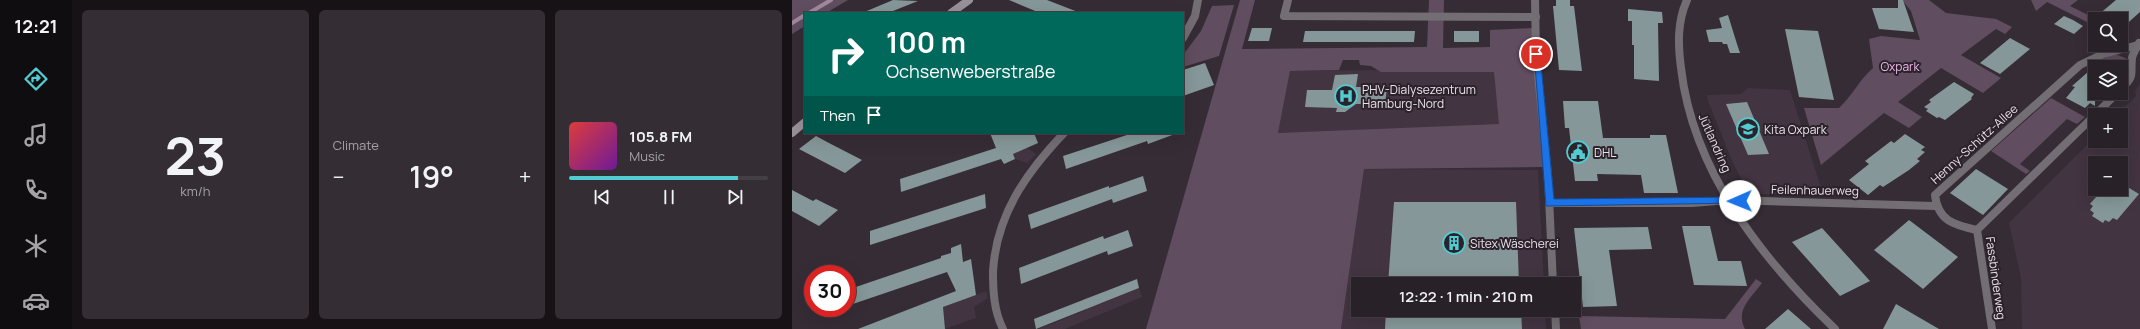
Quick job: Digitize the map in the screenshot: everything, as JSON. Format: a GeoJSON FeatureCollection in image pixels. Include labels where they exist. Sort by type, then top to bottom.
{"type":"FeatureCollection","features":[{"type":"Feature","properties":{"kind":"street"},"geometry":{"type":"LineString","coordinates":[[952,12],[969,0]]}},
{"type":"Feature","properties":{"kind":"street"},"geometry":{"type":"LineString","coordinates":[[1184,36],[1195,16],[1198,0]]}},
{"type":"Feature","properties":{"kind":"street"},"geometry":{"type":"LineString","coordinates":[[1288,0],[1284,16],[1536,17]]}},
{"type":"Feature","properties":{"kind":"street"},"geometry":{"type":"LineString","coordinates":[[1535,0],[1536,54],[1550,203],[1553,277]]}},
{"type":"Feature","properties":{"kind":"street","name":"Jütlandring"},"geometry":{"type":"LineString","coordinates":[[1687,0],[1682,10],[1678,41],[1679,69],[1688,114],[1699,143],[1728,200],[1775,267],[1799,294],[1835,329]]}},
{"type":"Feature","properties":{"kind":"street","name":"Henny-Schütz-Allee"},"geometry":{"type":"LineString","coordinates":[[2128,82],[2131,79],[2133,69],[2132,57],[2139,43]]}},
{"type":"Feature","properties":{"kind":"street","name":"Henny-Schütz-Allee"},"geometry":{"type":"LineString","coordinates":[[1935,206],[1935,195],[2080,65],[2103,54],[2139,43]]}},
{"type":"Feature","properties":{"kind":"street"},"geometry":{"type":"LineString","coordinates":[[2102,108],[2110,100]]}},
{"type":"Feature","properties":{"kind":"street"},"geometry":{"type":"LineString","coordinates":[[1935,206],[1942,216],[1952,224],[1977,230],[2088,122]]}},
{"type":"Feature","properties":{"kind":"street"},"geometry":{"type":"LineString","coordinates":[[792,133],[804,123]]}},
{"type":"Feature","properties":{"kind":"street"},"geometry":{"type":"LineString","coordinates":[[1004,329],[993,294],[992,261],[997,233],[1006,208],[1023,180],[1038,159],[1063,134]]}},
{"type":"Feature","properties":{"kind":"street","name":"Feilenhauerweg"},"geometry":{"type":"LineString","coordinates":[[1550,203],[1692,202],[1728,200],[1935,206]]}},
{"type":"Feature","properties":{"kind":"street","name":"Fassbinderweg"},"geometry":{"type":"LineString","coordinates":[[1977,230],[1992,329]]}},
{"type":"Feature","properties":{"kind":"street"},"geometry":{"type":"LineString","coordinates":[[1555,317],[1556,329]]}},
{"type":"Feature","properties":{"kind":"shaded area"},"geometry":{"type":"Polygon","coordinates":[[[1482,54],[1535,128],[1278,133],[1290,71],[1481,69],[1482,54]]]}},
{"type":"Feature","properties":{"kind":"shaded area"},"geometry":{"type":"Polygon","coordinates":[[[2140,84],[2140,329],[2022,329],[2021,278],[2009,223],[2088,144],[2088,148],[2128,148],[2128,108],[2124,108],[2136,96],[2135,91],[2140,84]]]}},
{"type":"Feature","properties":{"kind":"shaded area"},"geometry":{"type":"Polygon","coordinates":[[[1748,88],[1790,90],[1823,194],[1755,194],[1746,188],[1733,163],[1708,101],[1707,95],[1741,94],[1748,88]]]}},
{"type":"Feature","properties":{"kind":"shaded area"},"geometry":{"type":"Polygon","coordinates":[[[1021,134],[1028,148],[1036,154],[1027,163],[1015,159],[1005,135],[1021,134]]]}},
{"type":"Feature","properties":{"kind":"shaded area"},"geometry":{"type":"Polygon","coordinates":[[[1364,169],[1538,170],[1544,277],[1351,277],[1351,317],[1545,317],[1546,329],[1341,329],[1364,169]]]}},
{"type":"Feature","properties":{"kind":"shaded area"},"geometry":{"type":"Polygon","coordinates":[[[1139,288],[1142,297],[1065,329],[1039,329],[1086,310],[1083,299],[1097,294],[1100,304],[1139,288]]]}},
{"type":"Feature","properties":{"kind":"shaded area"},"geometry":{"type":"Polygon","coordinates":[[[986,291],[988,298],[974,307],[976,318],[945,329],[944,318],[884,329],[986,291]]]}},
{"type":"Feature","properties":{"kind":"green space"},"geometry":{"type":"Polygon","coordinates":[[[792,0],[848,0],[828,12],[804,12],[804,27],[792,34],[792,0]]]}},
{"type":"Feature","properties":{"kind":"green space"},"geometry":{"type":"Polygon","coordinates":[[[1240,0],[1255,0],[1242,49],[1427,47],[1429,0],[1444,0],[1443,48],[1490,47],[1490,30],[1532,28],[1543,167],[1364,169],[1341,329],[1146,329],[1240,0]],[[1343,60],[1339,70],[1290,71],[1278,133],[1499,124],[1494,72],[1381,72],[1371,66],[1360,65],[1359,60],[1343,60]]]}},
{"type":"Feature","properties":{"kind":"green space","name":"Oxpark"},"geometry":{"type":"Polygon","coordinates":[[[1902,0],[1929,0],[1946,13],[1996,19],[2012,27],[2005,34],[1996,29],[1961,55],[2001,78],[1983,93],[1941,68],[1898,102],[1922,117],[1909,128],[1884,113],[1821,165],[1804,108],[1839,108],[1844,103],[1873,68],[1869,39],[1881,36],[1920,40],[1911,11],[1902,0]]]}},
{"type":"Feature","properties":{"kind":"green space"},"geometry":{"type":"Polygon","coordinates":[[[2031,0],[2078,0],[2070,6],[2088,15],[2088,22],[2047,2],[2036,11],[2031,0]]]}},
{"type":"Feature","properties":{"kind":"green space"},"geometry":{"type":"Polygon","coordinates":[[[1234,5],[1219,56],[1184,67],[1184,54],[1201,31],[1212,6],[1234,5]]]}},
{"type":"Feature","properties":{"kind":"green space"},"geometry":{"type":"Polygon","coordinates":[[[2111,55],[2118,55],[2127,59],[2127,60],[2097,60],[2111,55]]]}},
{"type":"Feature","properties":{"kind":"green space"},"geometry":{"type":"Polygon","coordinates":[[[2051,98],[2085,117],[2077,124],[2067,119],[2020,164],[2030,171],[2026,174],[1991,151],[2051,98]]]}},
{"type":"Feature","properties":{"kind":"green space"},"geometry":{"type":"Polygon","coordinates":[[[1756,279],[1762,283],[1749,299],[1743,310],[1742,322],[1745,329],[1581,329],[1579,317],[1581,316],[1725,319],[1756,279]]]}},
{"type":"Feature","properties":{"kind":"building"},"geometry":{"type":"Polygon","coordinates":[[[893,0],[918,1],[890,12],[864,12],[893,0]]]}},
{"type":"Feature","properties":{"kind":"building"},"geometry":{"type":"Polygon","coordinates":[[[1009,0],[1047,0],[1078,12],[1038,12],[1009,0]]]}},
{"type":"Feature","properties":{"kind":"building"},"geometry":{"type":"Polygon","coordinates":[[[1556,0],[1570,0],[1570,6],[1574,6],[1582,71],[1559,70],[1553,6],[1556,6],[1556,0]]]}},
{"type":"Feature","properties":{"kind":"building"},"geometry":{"type":"Polygon","coordinates":[[[1898,0],[1903,0],[1914,32],[1879,29],[1872,8],[1898,8],[1898,0]]]}},
{"type":"Feature","properties":{"kind":"building"},"geometry":{"type":"Polygon","coordinates":[[[2116,0],[2140,0],[2140,12],[2128,23],[2128,12],[2102,12],[2116,0]]]}},
{"type":"Feature","properties":{"kind":"building"},"geometry":{"type":"Polygon","coordinates":[[[1628,9],[1662,12],[1663,23],[1658,23],[1659,81],[1634,79],[1632,21],[1628,21],[1628,9]]]}},
{"type":"Feature","properties":{"kind":"building"},"geometry":{"type":"Polygon","coordinates":[[[1728,15],[1740,53],[1730,53],[1727,44],[1723,44],[1722,42],[1709,42],[1706,30],[1722,28],[1719,18],[1728,15]]]}},
{"type":"Feature","properties":{"kind":"building"},"geometry":{"type":"Polygon","coordinates":[[[2064,16],[2083,26],[2074,34],[2054,24],[2064,16]]]}},
{"type":"Feature","properties":{"kind":"building"},"geometry":{"type":"Polygon","coordinates":[[[1252,28],[1272,28],[1269,41],[1248,41],[1252,28]]]}},
{"type":"Feature","properties":{"kind":"building"},"geometry":{"type":"Polygon","coordinates":[[[1785,29],[1818,31],[1834,100],[1799,97],[1785,29]]]}},
{"type":"Feature","properties":{"kind":"building"},"geometry":{"type":"Polygon","coordinates":[[[1305,31],[1415,31],[1414,42],[1303,42],[1305,31]]]}},
{"type":"Feature","properties":{"kind":"building"},"geometry":{"type":"Polygon","coordinates":[[[1454,31],[1479,31],[1479,42],[1454,42],[1454,31]]]}},
{"type":"Feature","properties":{"kind":"building"},"geometry":{"type":"Polygon","coordinates":[[[2010,38],[2030,49],[2000,74],[1980,63],[2010,38]]]}},
{"type":"Feature","properties":{"kind":"building"},"geometry":{"type":"Polygon","coordinates":[[[1205,63],[1214,85],[1184,96],[1184,70],[1205,63]]]}},
{"type":"Feature","properties":{"kind":"building"},"geometry":{"type":"Polygon","coordinates":[[[2088,72],[2088,100],[2096,100],[2095,106],[2090,103],[2085,108],[2066,98],[2075,87],[2072,86],[2088,72]]]}},
{"type":"Feature","properties":{"kind":"building","name":"PHV-Dialysezentrum Hamburg-Nord"},"geometry":{"type":"Polygon","coordinates":[[[1358,74],[1356,87],[1387,87],[1385,104],[1356,104],[1345,112],[1336,112],[1337,108],[1305,107],[1307,90],[1332,90],[1335,75],[1358,74]]]}},
{"type":"Feature","properties":{"kind":"building"},"geometry":{"type":"Polygon","coordinates":[[[1954,82],[1974,94],[1971,98],[1972,99],[1945,120],[1939,117],[1937,118],[1926,111],[1928,109],[1924,107],[1931,102],[1929,100],[1954,82]]]}},
{"type":"Feature","properties":{"kind":"building"},"geometry":{"type":"Polygon","coordinates":[[[1563,101],[1598,101],[1603,138],[1650,138],[1650,135],[1666,135],[1678,193],[1644,193],[1641,175],[1597,174],[1598,181],[1575,181],[1569,128],[1565,128],[1563,101]]]}},
{"type":"Feature","properties":{"kind":"building","name":"Kita Oxpark"},"geometry":{"type":"Polygon","coordinates":[[[1747,102],[1769,154],[1748,155],[1726,104],[1747,102]]]}},
{"type":"Feature","properties":{"kind":"building"},"geometry":{"type":"Polygon","coordinates":[[[990,134],[1034,134],[1038,143],[1013,154],[1015,159],[1004,164],[1001,159],[901,192],[900,179],[996,148],[990,134]]]}},
{"type":"Feature","properties":{"kind":"building"},"geometry":{"type":"Polygon","coordinates":[[[1130,134],[1175,134],[1148,144],[1147,141],[1066,169],[1063,156],[1130,134]]]}},
{"type":"Feature","properties":{"kind":"building"},"geometry":{"type":"Polygon","coordinates":[[[1905,134],[1925,147],[1921,150],[1925,152],[1917,159],[1920,161],[1883,187],[1880,185],[1868,195],[1849,180],[1869,164],[1865,161],[1891,141],[1894,143],[1905,134]]]}},
{"type":"Feature","properties":{"kind":"building"},"geometry":{"type":"Polygon","coordinates":[[[816,136],[862,160],[845,173],[799,149],[816,136]]]}},
{"type":"Feature","properties":{"kind":"building"},"geometry":{"type":"Polygon","coordinates":[[[1976,169],[2008,189],[1983,215],[1950,193],[1976,169]]]}},
{"type":"Feature","properties":{"kind":"building"},"geometry":{"type":"Polygon","coordinates":[[[1143,176],[1147,191],[1113,203],[1112,199],[1031,229],[1028,215],[1109,186],[1109,188],[1143,176]]]}},
{"type":"Feature","properties":{"kind":"building"},"geometry":{"type":"Polygon","coordinates":[[[2128,187],[2139,194],[2117,220],[2113,218],[2109,222],[2105,220],[2103,223],[2092,216],[2094,213],[2090,210],[2093,206],[2090,204],[2097,196],[2128,196],[2128,187]]]}},
{"type":"Feature","properties":{"kind":"building"},"geometry":{"type":"Polygon","coordinates":[[[792,190],[813,201],[816,199],[838,210],[819,226],[792,211],[792,190]]]}},
{"type":"Feature","properties":{"kind":"building"},"geometry":{"type":"Polygon","coordinates":[[[985,194],[986,208],[870,245],[870,231],[985,194]]]}},
{"type":"Feature","properties":{"kind":"building","name":"Sitex Wäscherei"},"geometry":{"type":"Polygon","coordinates":[[[1394,202],[1516,202],[1519,277],[1389,277],[1394,202]]]}},
{"type":"Feature","properties":{"kind":"building"},"geometry":{"type":"Polygon","coordinates":[[[1909,220],[1958,257],[1923,289],[1874,250],[1909,220]]]}},
{"type":"Feature","properties":{"kind":"building"},"geometry":{"type":"Polygon","coordinates":[[[1682,226],[1710,226],[1718,261],[1741,261],[1747,286],[1694,285],[1682,226]]]}},
{"type":"Feature","properties":{"kind":"building"},"geometry":{"type":"Polygon","coordinates":[[[1648,227],[1652,249],[1609,250],[1617,306],[1583,307],[1581,277],[1580,277],[1574,228],[1648,227]]]}},
{"type":"Feature","properties":{"kind":"building"},"geometry":{"type":"Polygon","coordinates":[[[1822,228],[1870,281],[1840,296],[1792,242],[1822,228]]]}},
{"type":"Feature","properties":{"kind":"building"},"geometry":{"type":"Polygon","coordinates":[[[1128,230],[1133,246],[1108,255],[1107,251],[1021,284],[1019,268],[1103,236],[1104,239],[1128,230]]]}},
{"type":"Feature","properties":{"kind":"building"},"geometry":{"type":"Polygon","coordinates":[[[961,244],[963,262],[971,259],[976,295],[943,307],[945,329],[858,329],[956,291],[947,272],[856,303],[856,287],[941,258],[941,256],[951,253],[951,248],[961,244]]]}},
{"type":"Feature","properties":{"kind":"building"},"geometry":{"type":"Polygon","coordinates":[[[1137,279],[1139,288],[1036,329],[1034,319],[1137,279]]]}},
{"type":"Feature","properties":{"kind":"building"},"geometry":{"type":"Polygon","coordinates":[[[1896,304],[1939,329],[1883,329],[1896,304]]]}},
{"type":"Feature","properties":{"kind":"building"},"geometry":{"type":"Polygon","coordinates":[[[1788,309],[1811,329],[1765,329],[1788,309]]]}},
{"type":"Feature","properties":{"kind":"building"},"geometry":{"type":"Polygon","coordinates":[[[1386,317],[1521,317],[1522,329],[1385,329],[1386,317]]]}},
{"type":"Feature","properties":{"kind":"waterway"},"geometry":{"type":"LineString","coordinates":[[811,12],[831,0]]}},
{"type":"Feature","properties":{"kind":"waterway"},"geometry":{"type":"LineString","coordinates":[[792,23],[804,16]]}},
{"type":"Feature","properties":{"kind":"place","name":"PHV-Dialysezentrum Hamburg-Nord"},"geometry":{"type":"Point","coordinates":[1346,96]}},
{"type":"Feature","properties":{"kind":"place","name":"Kita Oxpark"},"geometry":{"type":"Point","coordinates":[1748,129]}},
{"type":"Feature","properties":{"kind":"place","name":"DHL"},"geometry":{"type":"Point","coordinates":[1578,152]}},
{"type":"Feature","properties":{"kind":"place","name":"Sitex Wäscherei"},"geometry":{"type":"Point","coordinates":[1454,243]}},
{"type":"Feature","properties":{"kind":"route"},"geometry":{"type":"LineString","coordinates":[[1536,54],[1550,203],[1740,201]]}}]}
